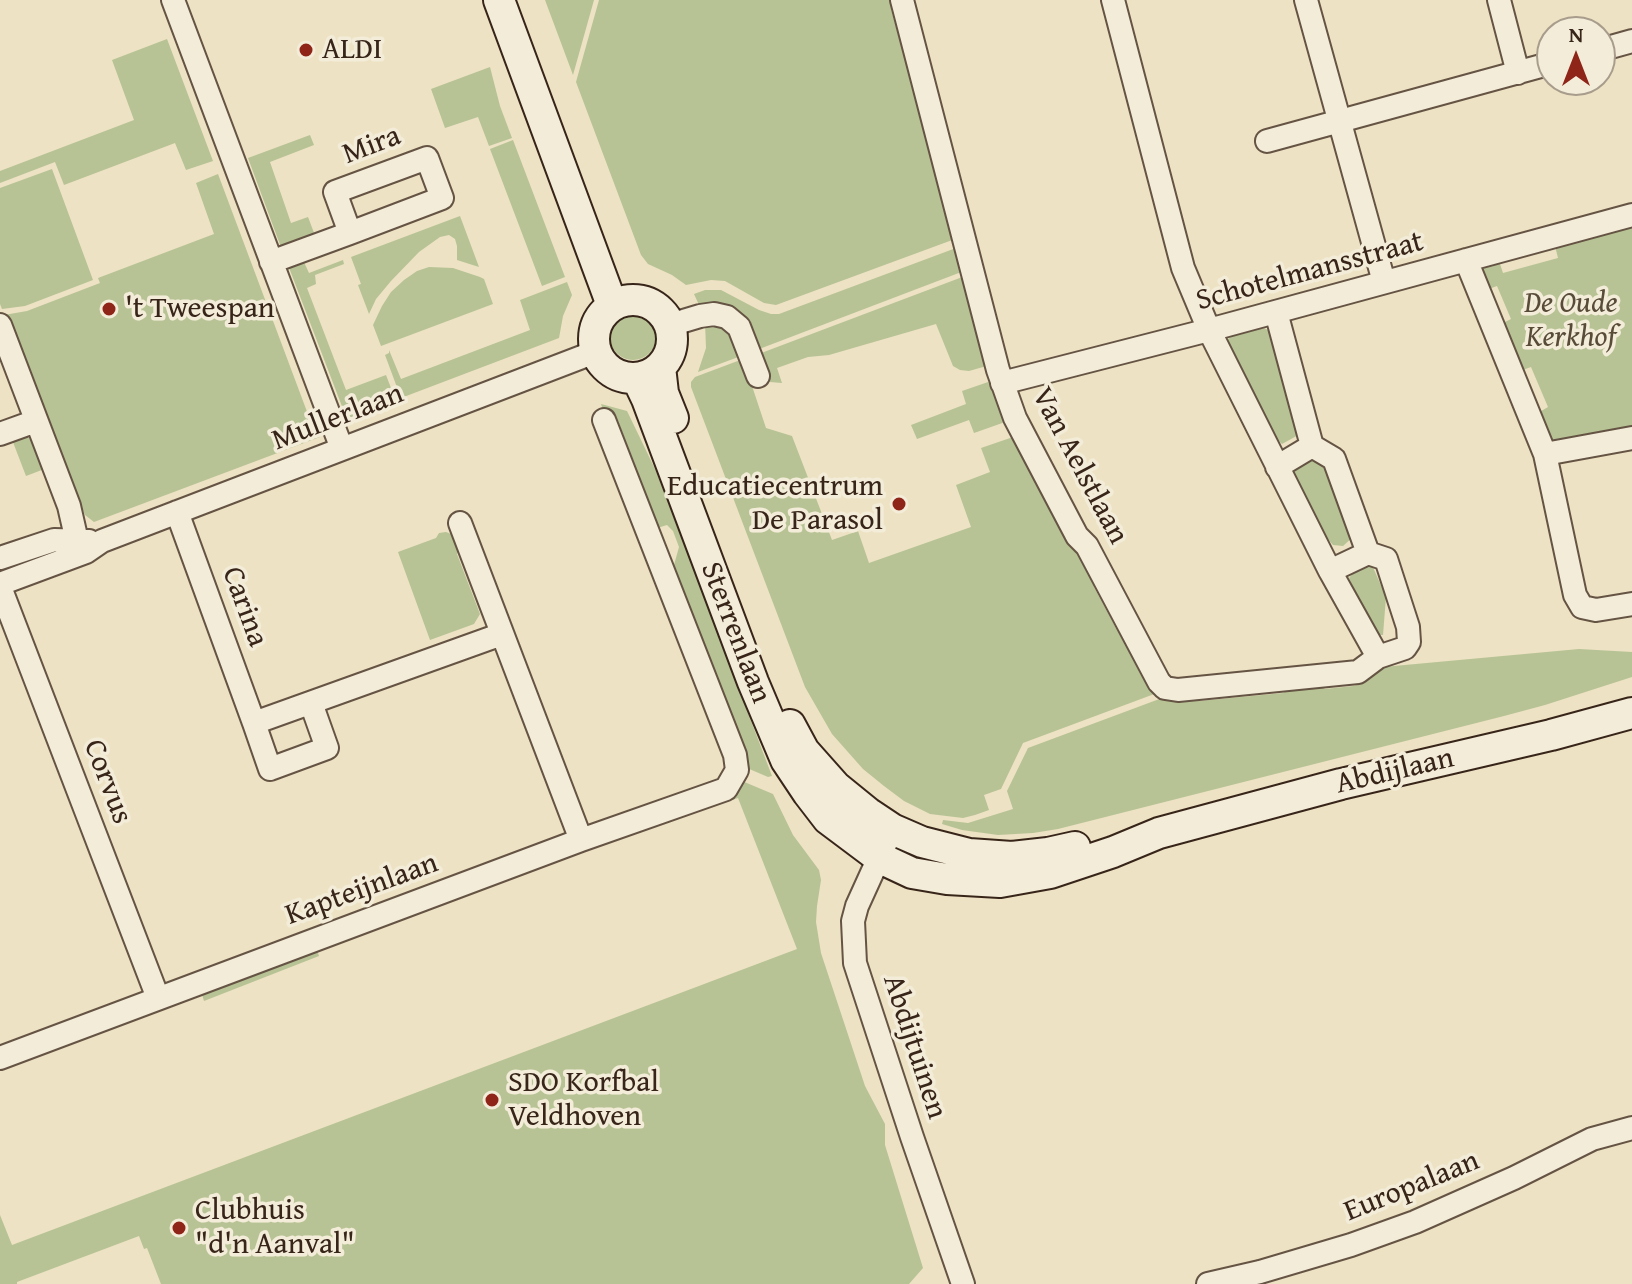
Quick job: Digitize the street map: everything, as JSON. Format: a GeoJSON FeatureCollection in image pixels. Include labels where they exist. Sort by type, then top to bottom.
{"type":"FeatureCollection","features":[{"type":"Feature","properties":{"kind":"street"},"geometry":{"type":"LineString","coordinates":[[173,0],[342,449]]}},
{"type":"Feature","properties":{"kind":"street"},"geometry":{"type":"LineString","coordinates":[[499,0],[620,302]]}},
{"type":"Feature","properties":{"kind":"street"},"geometry":{"type":"LineString","coordinates":[[514,0],[620,302]]}},
{"type":"Feature","properties":{"kind":"street","name":"Van Aelstlaan"},"geometry":{"type":"LineString","coordinates":[[902,0],[963,241],[1002,383],[1015,418],[1159,682],[1165,688],[1178,690],[1358,672],[1378,657]]}},
{"type":"Feature","properties":{"kind":"street"},"geometry":{"type":"LineString","coordinates":[[1113,0],[1183,268],[1209,330],[1330,571],[1378,657],[1405,648],[1409,642],[1408,627],[1386,559],[1368,553],[1330,571]]}},
{"type":"Feature","properties":{"kind":"street"},"geometry":{"type":"LineString","coordinates":[[1306,0],[1384,282]]}},
{"type":"Feature","properties":{"kind":"street"},"geometry":{"type":"LineString","coordinates":[[1499,0],[1518,73]]}},
{"type":"Feature","properties":{"kind":"street"},"geometry":{"type":"LineString","coordinates":[[1267,141],[1536,68]]}},
{"type":"Feature","properties":{"kind":"street","name":"Mira"},"geometry":{"type":"LineString","coordinates":[[271,262],[350,233],[442,198],[427,158],[335,192],[350,233]]}},
{"type":"Feature","properties":{"kind":"street","name":"Schotelmansstraat"},"geometry":{"type":"LineString","coordinates":[[1002,383],[1632,215]]}},
{"type":"Feature","properties":{"kind":"street"},"geometry":{"type":"LineString","coordinates":[[1466,260],[1545,454],[1575,595],[1582,607],[1596,610],[1632,604]]}},
{"type":"Feature","properties":{"kind":"street"},"geometry":{"type":"LineString","coordinates":[[640,300],[653,305],[670,325],[670,352],[648,373],[624,377],[602,364],[595,352],[595,325],[605,310],[620,302],[640,300]]}},
{"type":"Feature","properties":{"kind":"street"},"geometry":{"type":"LineString","coordinates":[[1276,312],[1312,446],[1334,459],[1368,553]]}},
{"type":"Feature","properties":{"kind":"street"},"geometry":{"type":"LineString","coordinates":[[670,325],[714,314],[727,317],[739,327],[758,376]]}},
{"type":"Feature","properties":{"kind":"street"},"geometry":{"type":"LineString","coordinates":[[0,325],[69,506],[77,541]]}},
{"type":"Feature","properties":{"kind":"street","name":"Mullerlaan"},"geometry":{"type":"LineString","coordinates":[[0,585],[86,552],[102,541],[595,352]]}},
{"type":"Feature","properties":{"kind":"street","name":"Sterrenlaan"},"geometry":{"type":"LineString","coordinates":[[648,373],[663,393],[761,660],[797,738],[804,751],[836,787],[892,829]]}},
{"type":"Feature","properties":{"kind":"street","name":"Sterrenlaan"},"geometry":{"type":"LineString","coordinates":[[648,373],[647,399],[753,682],[786,760],[828,819],[880,858]]}},
{"type":"Feature","properties":{"kind":"street","name":"Sterrenlaan"},"geometry":{"type":"LineString","coordinates":[[604,420],[735,755],[737,770]]}},
{"type":"Feature","properties":{"kind":"street"},"geometry":{"type":"LineString","coordinates":[[0,434],[36,421]]}},
{"type":"Feature","properties":{"kind":"street"},"geometry":{"type":"LineString","coordinates":[[1545,454],[1632,438]]}},
{"type":"Feature","properties":{"kind":"street"},"geometry":{"type":"LineString","coordinates":[[1277,467],[1312,446]]}},
{"type":"Feature","properties":{"kind":"street","name":"Carina"},"geometry":{"type":"LineString","coordinates":[[177,512],[270,769],[327,748],[311,703]]}},
{"type":"Feature","properties":{"kind":"street"},"geometry":{"type":"LineString","coordinates":[[460,523],[581,840]]}},
{"type":"Feature","properties":{"kind":"street","name":"Mullerlaan"},"geometry":{"type":"LineString","coordinates":[[0,558],[54,540],[102,541]]}},
{"type":"Feature","properties":{"kind":"street","name":"Corvus"},"geometry":{"type":"LineString","coordinates":[[0,585],[158,998]]}},
{"type":"Feature","properties":{"kind":"street"},"geometry":{"type":"LineString","coordinates":[[254,723],[502,634]]}},
{"type":"Feature","properties":{"kind":"street","name":"Abdijlaan"},"geometry":{"type":"LineString","coordinates":[[880,858],[912,873],[947,879],[1000,882],[1050,873],[1159,833],[1341,784],[1632,713]]}},
{"type":"Feature","properties":{"kind":"street","name":"Kapteijnlaan"},"geometry":{"type":"LineString","coordinates":[[0,1058],[581,840],[726,789],[737,770]]}},
{"type":"Feature","properties":{"kind":"street","name":"Abdijlaan"},"geometry":{"type":"LineString","coordinates":[[892,829],[922,842],[969,854],[1012,857],[1159,833]]}},
{"type":"Feature","properties":{"kind":"street","name":"Abdijtuinen"},"geometry":{"type":"LineString","coordinates":[[892,829],[853,921],[855,963],[963,1284]]}},
{"type":"Feature","properties":{"kind":"street","name":"Europalaan"},"geometry":{"type":"LineString","coordinates":[[1208,1284],[1261,1278],[1415,1222],[1592,1139],[1632,1128]]}},
{"type":"Feature","properties":{"kind":"green space"},"geometry":{"type":"Polygon","coordinates":[[[545,0],[594,0],[573,75],[545,0]]]}},
{"type":"Feature","properties":{"kind":"green space"},"geometry":{"type":"Polygon","coordinates":[[[599,0],[895,0],[891,9],[955,239],[776,305],[764,303],[725,281],[711,280],[686,285],[648,264],[641,255],[576,82],[599,0]]]}},
{"type":"Feature","properties":{"kind":"green space"},"geometry":{"type":"Polygon","coordinates":[[[167,39],[213,161],[186,170],[175,143],[64,185],[55,162],[0,183],[0,171],[134,120],[112,60],[167,39]]]}},
{"type":"Feature","properties":{"kind":"green space"},"geometry":{"type":"Polygon","coordinates":[[[490,67],[512,138],[489,146],[478,117],[445,128],[431,89],[490,67]]]}},
{"type":"Feature","properties":{"kind":"green space"},"geometry":{"type":"Polygon","coordinates":[[[310,135],[314,145],[270,162],[291,223],[308,217],[316,238],[282,250],[248,158],[310,135]]]}},
{"type":"Feature","properties":{"kind":"green space"},"geometry":{"type":"Polygon","coordinates":[[[513,140],[565,277],[542,286],[490,149],[513,140]]]}},
{"type":"Feature","properties":{"kind":"green space"},"geometry":{"type":"Polygon","coordinates":[[[52,169],[93,280],[25,306],[2,309],[0,188],[52,169]]]}},
{"type":"Feature","properties":{"kind":"green space"},"geometry":{"type":"Polygon","coordinates":[[[218,174],[309,417],[318,419],[320,437],[94,522],[85,515],[80,504],[76,505],[4,315],[27,311],[100,283],[98,278],[214,234],[196,183],[218,174]]]}},
{"type":"Feature","properties":{"kind":"green space"},"geometry":{"type":"Polygon","coordinates":[[[460,216],[479,267],[457,260],[455,239],[449,235],[440,237],[419,252],[391,281],[376,299],[369,314],[351,257],[460,216]]]}},
{"type":"Feature","properties":{"kind":"green space","name":"De Oude Kerkhof"},"geometry":{"type":"Polygon","coordinates":[[[1632,223],[1632,428],[1554,443],[1547,439],[1538,413],[1548,407],[1531,367],[1520,371],[1499,325],[1511,319],[1497,286],[1486,290],[1480,273],[1483,267],[1499,261],[1503,273],[1558,258],[1555,246],[1632,223]]]}},
{"type":"Feature","properties":{"kind":"green space"},"geometry":{"type":"Polygon","coordinates":[[[956,248],[964,271],[754,351],[714,305],[699,305],[694,294],[721,290],[759,310],[779,314],[956,248]]]}},
{"type":"Feature","properties":{"kind":"green space"},"geometry":{"type":"Polygon","coordinates":[[[303,260],[309,273],[343,260],[344,264],[315,275],[316,284],[307,288],[346,390],[386,375],[396,401],[393,407],[360,419],[350,417],[343,409],[288,265],[303,260]]]}},
{"type":"Feature","properties":{"kind":"green space"},"geometry":{"type":"Polygon","coordinates":[[[429,267],[453,268],[484,279],[493,304],[381,346],[373,325],[382,306],[404,280],[429,267]]]}},
{"type":"Feature","properties":{"kind":"green space"},"geometry":{"type":"Polygon","coordinates":[[[965,276],[990,365],[969,371],[953,366],[936,324],[777,368],[782,383],[770,382],[765,377],[756,355],[965,276]]]}},
{"type":"Feature","properties":{"kind":"green space"},"geometry":{"type":"Polygon","coordinates":[[[567,282],[572,295],[563,316],[559,338],[401,398],[385,355],[389,350],[401,379],[530,330],[520,300],[567,282]]]}},
{"type":"Feature","properties":{"kind":"green space"},"geometry":{"type":"Polygon","coordinates":[[[633,314],[649,321],[656,337],[649,353],[633,360],[617,353],[610,337],[617,321],[633,314]]]}},
{"type":"Feature","properties":{"kind":"green space"},"geometry":{"type":"Polygon","coordinates":[[[705,322],[728,327],[741,356],[698,372],[706,348],[705,322]]]}},
{"type":"Feature","properties":{"kind":"green space"},"geometry":{"type":"Polygon","coordinates":[[[1264,328],[1270,331],[1302,433],[1282,444],[1267,429],[1227,349],[1227,340],[1234,334],[1264,328]]]}},
{"type":"Feature","properties":{"kind":"green space"},"geometry":{"type":"Polygon","coordinates":[[[743,359],[766,428],[792,436],[832,540],[858,531],[869,563],[971,527],[956,485],[990,472],[981,448],[1016,436],[1096,578],[1094,587],[1116,628],[1124,632],[1157,693],[1023,743],[1001,789],[984,795],[989,810],[975,815],[963,818],[930,814],[904,801],[884,786],[863,769],[832,734],[805,687],[691,387],[695,377],[743,359]]]}},
{"type":"Feature","properties":{"kind":"green space"},"geometry":{"type":"Polygon","coordinates":[[[994,380],[1008,421],[974,433],[969,420],[917,439],[911,425],[966,404],[962,391],[994,380]]]}},
{"type":"Feature","properties":{"kind":"green space"},"geometry":{"type":"Polygon","coordinates":[[[601,404],[627,411],[656,471],[772,776],[747,768],[746,757],[674,565],[679,547],[673,531],[667,525],[654,529],[639,493],[642,484],[618,421],[615,418],[607,421],[601,404]]]}},
{"type":"Feature","properties":{"kind":"green space"},"geometry":{"type":"Polygon","coordinates":[[[23,435],[33,440],[47,468],[26,476],[11,437],[23,435]]]}},
{"type":"Feature","properties":{"kind":"green space"},"geometry":{"type":"Polygon","coordinates":[[[1320,454],[1327,455],[1353,537],[1343,546],[1333,545],[1322,532],[1294,475],[1300,466],[1320,454]]]}},
{"type":"Feature","properties":{"kind":"green space"},"geometry":{"type":"Polygon","coordinates":[[[446,532],[456,536],[462,544],[457,554],[480,614],[474,624],[430,640],[398,552],[446,532]]]}},
{"type":"Feature","properties":{"kind":"green space"},"geometry":{"type":"Polygon","coordinates":[[[1368,562],[1386,597],[1383,635],[1378,635],[1371,627],[1349,578],[1359,566],[1368,562]]]}},
{"type":"Feature","properties":{"kind":"green space"},"geometry":{"type":"Polygon","coordinates":[[[1579,649],[1632,652],[1632,677],[1504,716],[1058,829],[998,835],[942,824],[943,820],[968,823],[1013,809],[1007,791],[1028,748],[1162,698],[1193,696],[1199,701],[1283,693],[1290,688],[1318,684],[1325,689],[1353,686],[1371,678],[1380,665],[1579,649]]]}},
{"type":"Feature","properties":{"kind":"green space"},"geometry":{"type":"Polygon","coordinates":[[[742,781],[773,794],[793,835],[819,870],[821,880],[816,922],[821,953],[865,1086],[885,1124],[885,1145],[923,1268],[909,1284],[161,1284],[139,1236],[17,1284],[0,1284],[0,1215],[12,1245],[797,949],[738,798],[706,809],[704,802],[742,781]]]}},
{"type":"Feature","properties":{"kind":"green space"},"geometry":{"type":"Polygon","coordinates":[[[316,947],[319,956],[204,1001],[201,991],[316,947]]]}},
{"type":"Feature","properties":{"kind":"place","name":"ALDI"},"geometry":{"type":"Point","coordinates":[306,50]}},
{"type":"Feature","properties":{"kind":"place","name":"'t Tweespan"},"geometry":{"type":"Point","coordinates":[109,309]}},
{"type":"Feature","properties":{"kind":"place","name":"Educatiecentrum De Parasol"},"geometry":{"type":"Point","coordinates":[899,504]}},
{"type":"Feature","properties":{"kind":"place","name":"SDO Korfbal Veldhoven"},"geometry":{"type":"Point","coordinates":[492,1100]}},
{"type":"Feature","properties":{"kind":"place","name":"Clubhuis \"d'n Aanval\""},"geometry":{"type":"Point","coordinates":[179,1228]}}]}
